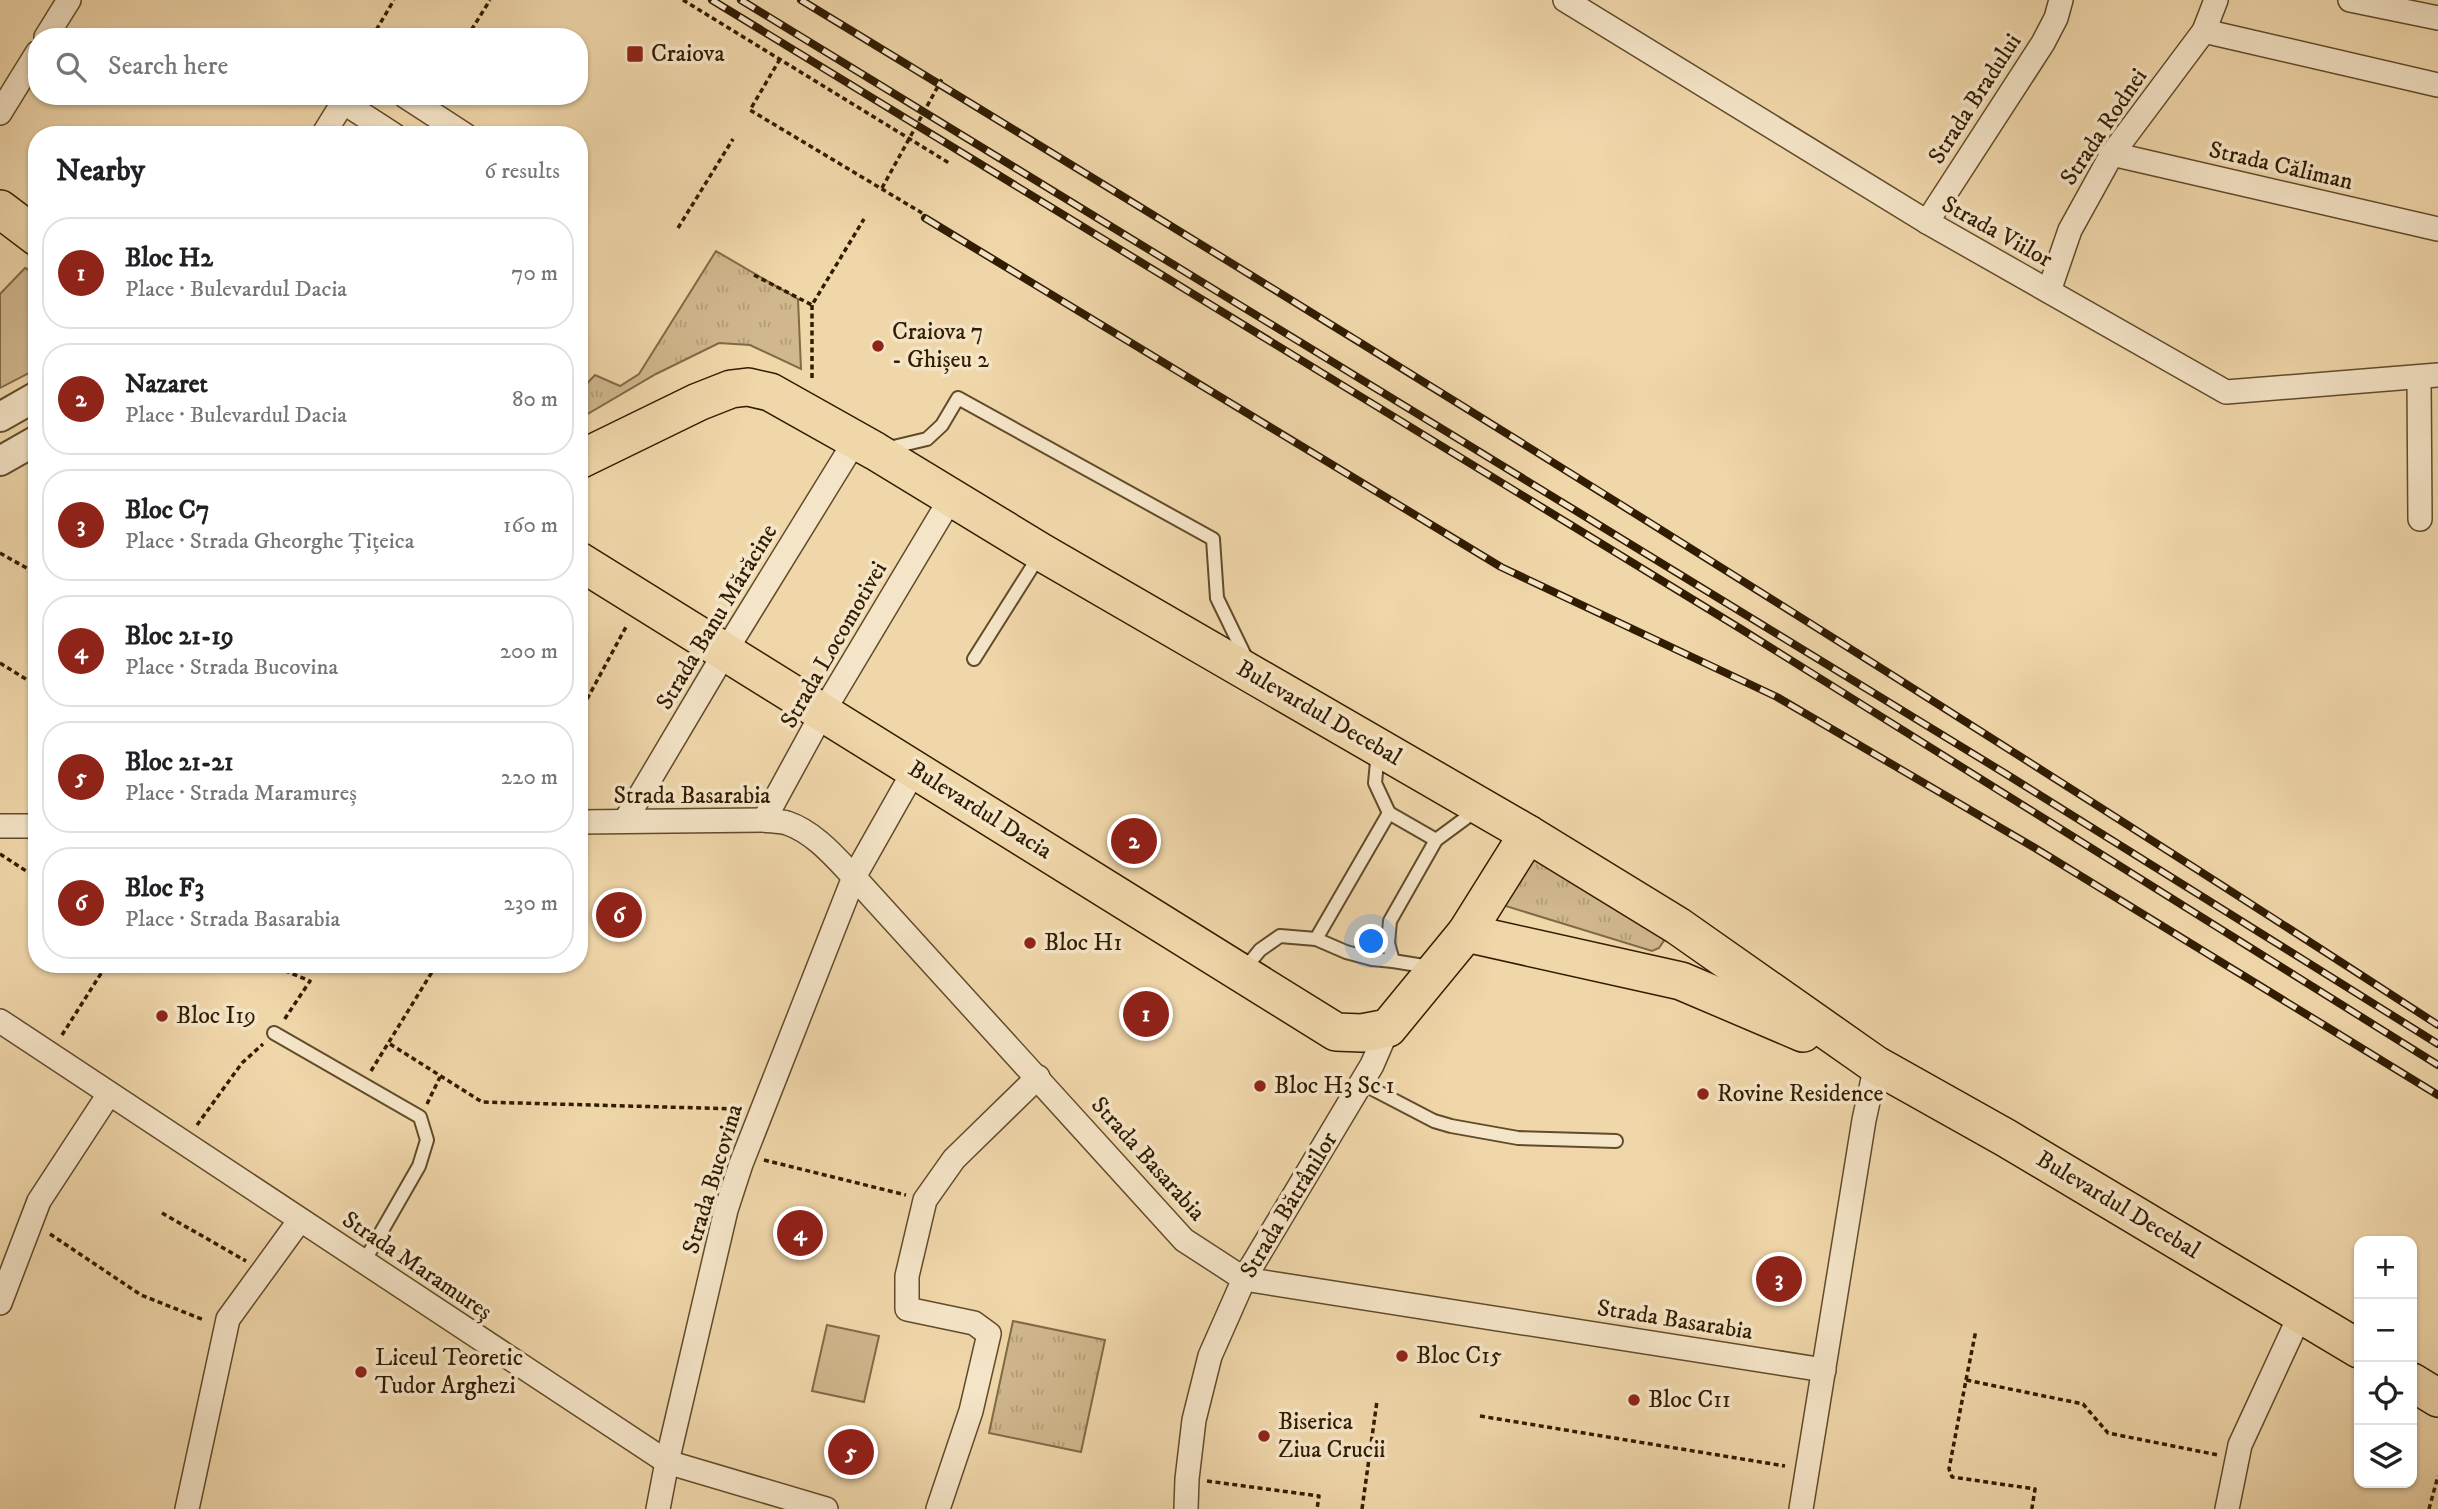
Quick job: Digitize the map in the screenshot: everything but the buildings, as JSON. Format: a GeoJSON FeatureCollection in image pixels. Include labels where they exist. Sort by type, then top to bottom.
{"type":"FeatureCollection","features":[{"type":"Feature","properties":{"kind":"main road"},"geometry":{"type":"LineString","coordinates":[[1,210],[28,220]]}},
{"type":"Feature","properties":{"kind":"main road"},"geometry":{"type":"LineString","coordinates":[[1,210],[28,230]]}},
{"type":"Feature","properties":{"kind":"main road","name":"Bulevardul Decebal"},"geometry":{"type":"LineString","coordinates":[[588,456],[698,402],[731,389],[748,387],[770,392],[1528,834],[1678,926],[1875,1065]]}},
{"type":"Feature","properties":{"kind":"main road","name":"Bulevardul Dacia"},"geometry":{"type":"LineString","coordinates":[[588,566],[1336,1031],[1362,1033],[1388,1028]]}},
{"type":"Feature","properties":{"kind":"main road","name":"Strada Bătrânilor"},"geometry":{"type":"LineString","coordinates":[[1388,1028],[1466,933],[1528,834]]}},
{"type":"Feature","properties":{"kind":"main road","name":"Bulevardul Decebal"},"geometry":{"type":"LineString","coordinates":[[1466,933],[1681,981],[1875,1065],[2006,1138],[2354,1346]]}},
{"type":"Feature","properties":{"kind":"main road"},"geometry":{"type":"LineString","coordinates":[[2417,1385],[2438,1398]]}},
{"type":"Feature","properties":{"kind":"street"},"geometry":{"type":"LineString","coordinates":[[52,28],[69,0]]}},
{"type":"Feature","properties":{"kind":"street","name":"Strada Viilor"},"geometry":{"type":"LineString","coordinates":[[1565,0],[1927,222],[2226,392],[2428,377]]}},
{"type":"Feature","properties":{"kind":"street","name":"Strada Bradului"},"geometry":{"type":"LineString","coordinates":[[1927,222],[2043,43],[2056,18],[2061,0]]}},
{"type":"Feature","properties":{"kind":"street","name":"Strada Rodnei"},"geometry":{"type":"LineString","coordinates":[[2049,291],[2070,230],[2112,154],[2204,31],[2216,0]]}},
{"type":"Feature","properties":{"kind":"street"},"geometry":{"type":"LineString","coordinates":[[2350,0],[2438,18]]}},
{"type":"Feature","properties":{"kind":"street"},"geometry":{"type":"LineString","coordinates":[[2204,31],[2438,85]]}},
{"type":"Feature","properties":{"kind":"street"},"geometry":{"type":"LineString","coordinates":[[0,113],[28,68]]}},
{"type":"Feature","properties":{"kind":"street"},"geometry":{"type":"LineString","coordinates":[[328,126],[341,105]]}},
{"type":"Feature","properties":{"kind":"street"},"geometry":{"type":"LineString","coordinates":[[353,105],[382,126]]}},
{"type":"Feature","properties":{"kind":"street"},"geometry":{"type":"LineString","coordinates":[[419,105],[451,126]]}},
{"type":"Feature","properties":{"kind":"street","name":"Strada Căliman"},"geometry":{"type":"LineString","coordinates":[[2112,154],[2438,229]]}},
{"type":"Feature","properties":{"kind":"street"},"geometry":{"type":"LineString","coordinates":[[2420,519],[2428,377]]}},
{"type":"Feature","properties":{"kind":"street"},"geometry":{"type":"LineString","coordinates":[[0,417],[28,401]]}},
{"type":"Feature","properties":{"kind":"street"},"geometry":{"type":"LineString","coordinates":[[0,461],[28,445]]}},
{"type":"Feature","properties":{"kind":"street","name":"Strada Banu Mărăcine"},"geometry":{"type":"LineString","coordinates":[[625,821],[726,652],[865,446]]}},
{"type":"Feature","properties":{"kind":"street","name":"Strada Locomotivei"},"geometry":{"type":"LineString","coordinates":[[764,820],[823,712],[951,498]]}},
{"type":"Feature","properties":{"kind":"street","name":"Strada Bucovina"},"geometry":{"type":"LineString","coordinates":[[659,1509],[667,1462],[726,1210],[744,1155],[854,877],[915,769]]}},
{"type":"Feature","properties":{"kind":"street","name":"Strada Basarabia"},"geometry":{"type":"LineString","coordinates":[[588,821],[764,820],[788,824],[828,849],[1184,1240],[1244,1279],[1824,1370]]}},
{"type":"Feature","properties":{"kind":"street"},"geometry":{"type":"LineString","coordinates":[[0,826],[28,826]]}},
{"type":"Feature","properties":{"kind":"street","name":"Strada Maramureș"},"geometry":{"type":"LineString","coordinates":[[0,1021],[667,1462],[827,1509]]}},
{"type":"Feature","properties":{"kind":"street","name":"Strada Bătrânilor"},"geometry":{"type":"LineString","coordinates":[[1186,1509],[1194,1420],[1210,1356],[1244,1279],[1372,1065],[1388,1028]]}},
{"type":"Feature","properties":{"kind":"street"},"geometry":{"type":"LineString","coordinates":[[1801,1509],[1875,1065]]}},
{"type":"Feature","properties":{"kind":"street"},"geometry":{"type":"LineString","coordinates":[[938,1509],[971,1411],[989,1334],[974,1323],[907,1309],[907,1276],[925,1200],[954,1159],[1038,1077]]}},
{"type":"Feature","properties":{"kind":"street"},"geometry":{"type":"LineString","coordinates":[[0,1303],[39,1201],[109,1094]]}},
{"type":"Feature","properties":{"kind":"street"},"geometry":{"type":"LineString","coordinates":[[187,1509],[228,1319],[299,1220]]}},
{"type":"Feature","properties":{"kind":"street"},"geometry":{"type":"LineString","coordinates":[[2227,1509],[2240,1445],[2301,1313]]}},
{"type":"Feature","properties":{"kind":"lane"},"geometry":{"type":"LineString","coordinates":[[865,446],[927,439],[942,425],[958,398],[1213,540],[1217,598],[1255,676]]}},
{"type":"Feature","properties":{"kind":"lane"},"geometry":{"type":"LineString","coordinates":[[974,659],[1041,552]]}},
{"type":"Feature","properties":{"kind":"lane"},"geometry":{"type":"LineString","coordinates":[[1378,747],[1375,783],[1389,813],[1436,840]]}},
{"type":"Feature","properties":{"kind":"lane"},"geometry":{"type":"LineString","coordinates":[[1393,961],[1388,943],[1390,921],[1436,840],[1481,807]]}},
{"type":"Feature","properties":{"kind":"lane"},"geometry":{"type":"LineString","coordinates":[[1316,939],[1389,813]]}},
{"type":"Feature","properties":{"kind":"lane"},"geometry":{"type":"LineString","coordinates":[[1242,972],[1260,950],[1280,936],[1316,939],[1372,959],[1439,968]]}},
{"type":"Feature","properties":{"kind":"lane"},"geometry":{"type":"LineString","coordinates":[[274,1033],[420,1117],[427,1140],[419,1166],[364,1262]]}},
{"type":"Feature","properties":{"kind":"lane"},"geometry":{"type":"LineString","coordinates":[[1361,1083],[1434,1121],[1451,1126],[1518,1138],[1616,1141]]}},
{"type":"Feature","properties":{"kind":"path"},"geometry":{"type":"LineString","coordinates":[[377,28],[394,0]]}},
{"type":"Feature","properties":{"kind":"path"},"geometry":{"type":"LineString","coordinates":[[473,28],[490,0]]}},
{"type":"Feature","properties":{"kind":"path"},"geometry":{"type":"LineString","coordinates":[[683,0],[949,163]]}},
{"type":"Feature","properties":{"kind":"path"},"geometry":{"type":"LineString","coordinates":[[780,60],[750,110],[922,213]]}},
{"type":"Feature","properties":{"kind":"path"},"geometry":{"type":"LineString","coordinates":[[882,188],[943,79]]}},
{"type":"Feature","properties":{"kind":"path"},"geometry":{"type":"LineString","coordinates":[[678,228],[733,139]]}},
{"type":"Feature","properties":{"kind":"path"},"geometry":{"type":"LineString","coordinates":[[813,381],[812,304],[864,219]]}},
{"type":"Feature","properties":{"kind":"path"},"geometry":{"type":"LineString","coordinates":[[754,275],[812,304]]}},
{"type":"Feature","properties":{"kind":"path"},"geometry":{"type":"LineString","coordinates":[[0,553],[28,569]]}},
{"type":"Feature","properties":{"kind":"path"},"geometry":{"type":"LineString","coordinates":[[588,695],[611,657],[640,598]]}},
{"type":"Feature","properties":{"kind":"path"},"geometry":{"type":"LineString","coordinates":[[0,663],[28,680]]}},
{"type":"Feature","properties":{"kind":"path"},"geometry":{"type":"LineString","coordinates":[[0,854],[28,872]]}},
{"type":"Feature","properties":{"kind":"path"},"geometry":{"type":"LineString","coordinates":[[50,1055],[101,973]]}},
{"type":"Feature","properties":{"kind":"path"},"geometry":{"type":"LineString","coordinates":[[184,1144],[242,1063],[274,1033],[310,981],[291,973]]}},
{"type":"Feature","properties":{"kind":"path"},"geometry":{"type":"LineString","coordinates":[[362,1084],[390,1044],[432,973]]}},
{"type":"Feature","properties":{"kind":"path"},"geometry":{"type":"LineString","coordinates":[[390,1044],[482,1102],[761,1110]]}},
{"type":"Feature","properties":{"kind":"path"},"geometry":{"type":"LineString","coordinates":[[420,1117],[440,1077]]}},
{"type":"Feature","properties":{"kind":"path"},"geometry":{"type":"LineString","coordinates":[[744,1155],[925,1200]]}},
{"type":"Feature","properties":{"kind":"path"},"geometry":{"type":"LineString","coordinates":[[162,1213],[262,1271]]}},
{"type":"Feature","properties":{"kind":"path"},"geometry":{"type":"LineString","coordinates":[[31,1221],[141,1295],[226,1329]]}},
{"type":"Feature","properties":{"kind":"path"},"geometry":{"type":"LineString","coordinates":[[1976,1331],[1949,1469],[1952,1477],[2035,1489],[2034,1509]]}},
{"type":"Feature","properties":{"kind":"path"},"geometry":{"type":"LineString","coordinates":[[1966,1380],[2083,1404],[2108,1433],[2237,1459]]}},
{"type":"Feature","properties":{"kind":"path"},"geometry":{"type":"LineString","coordinates":[[1362,1509],[1377,1401]]}},
{"type":"Feature","properties":{"kind":"path"},"geometry":{"type":"LineString","coordinates":[[1479,1416],[1807,1470]]}},
{"type":"Feature","properties":{"kind":"path"},"geometry":{"type":"LineString","coordinates":[[2429,1509],[2438,1476]]}},
{"type":"Feature","properties":{"kind":"path"},"geometry":{"type":"LineString","coordinates":[[1187,1479],[1319,1496],[1317,1509]]}},
{"type":"Feature","properties":{"kind":"green space"},"geometry":{"type":"Polygon","coordinates":[[[716,251],[798,299],[801,369],[750,345],[719,343],[656,374],[588,414],[588,382],[595,375],[620,386],[639,374],[716,251]]]}},
{"type":"Feature","properties":{"kind":"green space"},"geometry":{"type":"Polygon","coordinates":[[[25,268],[28,270],[28,374],[0,388],[0,294],[25,268]]]}},
{"type":"Feature","properties":{"kind":"green space"},"geometry":{"type":"Polygon","coordinates":[[[1530,853],[1665,939],[1659,948],[1652,951],[1496,903],[1530,853]]]}},
{"type":"Feature","properties":{"kind":"green space"},"geometry":{"type":"Polygon","coordinates":[[[1013,1321],[1105,1340],[1081,1452],[989,1433],[1013,1321]]]}},
{"type":"Feature","properties":{"kind":"green space"},"geometry":{"type":"Polygon","coordinates":[[[827,1325],[879,1336],[864,1402],[812,1391],[827,1325]]]}},
{"type":"Feature","properties":{"kind":"railway"},"geometry":{"type":"LineString","coordinates":[[712,0],[1741,629],[2438,1065]]}},
{"type":"Feature","properties":{"kind":"railway"},"geometry":{"type":"LineString","coordinates":[[741,0],[2006,774],[2438,1044]]}},
{"type":"Feature","properties":{"kind":"railway"},"geometry":{"type":"LineString","coordinates":[[801,0],[1623,506],[2438,1025]]}},
{"type":"Feature","properties":{"kind":"railway"},"geometry":{"type":"LineString","coordinates":[[925,218],[1501,567],[1777,697],[2035,848],[2438,1095]]}},
{"type":"Feature","properties":{"kind":"place","name":"Craiova"},"geometry":{"type":"Point","coordinates":[635,54]}},
{"type":"Feature","properties":{"kind":"place","name":"Craiova 7 - Ghișeu 2"},"geometry":{"type":"Point","coordinates":[878,346]}},
{"type":"Feature","properties":{"kind":"place","name":"Nazaret"},"geometry":{"type":"Point","coordinates":[1134,841]}},
{"type":"Feature","properties":{"kind":"place","name":"Bloc F3"},"geometry":{"type":"Point","coordinates":[619,915]}},
{"type":"Feature","properties":{"kind":"place","name":"Bloc H1"},"geometry":{"type":"Point","coordinates":[1030,943]}},
{"type":"Feature","properties":{"kind":"place","name":"Bloc H2"},"geometry":{"type":"Point","coordinates":[1146,1014]}},
{"type":"Feature","properties":{"kind":"place","name":"Bloc I19"},"geometry":{"type":"Point","coordinates":[162,1016]}},
{"type":"Feature","properties":{"kind":"place","name":"Bloc H3 Sc 1"},"geometry":{"type":"Point","coordinates":[1260,1086]}},
{"type":"Feature","properties":{"kind":"place","name":"Rovine Residence"},"geometry":{"type":"Point","coordinates":[1703,1094]}},
{"type":"Feature","properties":{"kind":"place","name":"Bloc 21-19"},"geometry":{"type":"Point","coordinates":[800,1233]}},
{"type":"Feature","properties":{"kind":"place","name":"Bloc C7"},"geometry":{"type":"Point","coordinates":[1779,1279]}},
{"type":"Feature","properties":{"kind":"place","name":"Bloc C15"},"geometry":{"type":"Point","coordinates":[1402,1356]}},
{"type":"Feature","properties":{"kind":"place","name":"Liceul Teoretic Tudor Arghezi"},"geometry":{"type":"Point","coordinates":[361,1372]}},
{"type":"Feature","properties":{"kind":"place","name":"Bloc C11"},"geometry":{"type":"Point","coordinates":[1634,1400]}},
{"type":"Feature","properties":{"kind":"place","name":"Biserica Ziua Crucii"},"geometry":{"type":"Point","coordinates":[1264,1436]}},
{"type":"Feature","properties":{"kind":"place","name":"Bloc 21-21"},"geometry":{"type":"Point","coordinates":[851,1452]}}]}
